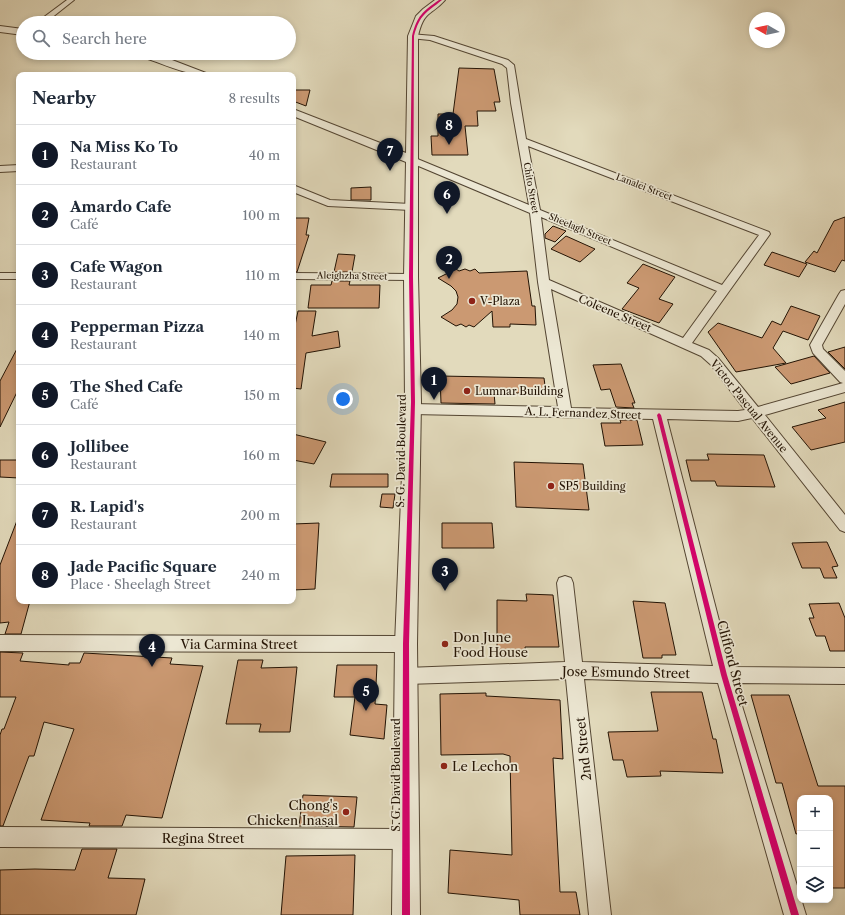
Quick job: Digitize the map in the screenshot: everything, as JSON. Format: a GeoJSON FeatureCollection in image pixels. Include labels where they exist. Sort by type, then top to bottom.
{"type":"FeatureCollection","features":[{"type":"Feature","properties":{"kind":"street"},"geometry":{"type":"LineString","coordinates":[[49,16],[71,0]]}},
{"type":"Feature","properties":{"kind":"street","name":"S. G. David Boulevard"},"geometry":{"type":"LineString","coordinates":[[406,915],[406,644],[412,409],[411,277],[413,36],[415,24],[420,17],[442,0]]}},
{"type":"Feature","properties":{"kind":"street"},"geometry":{"type":"LineString","coordinates":[[0,29],[16,31]]}},
{"type":"Feature","properties":{"kind":"street","name":"Chito Street"},"geometry":{"type":"LineString","coordinates":[[413,36],[431,38],[505,62],[511,67],[515,104],[535,211],[544,282],[565,412]]}},
{"type":"Feature","properties":{"kind":"street"},"geometry":{"type":"LineString","coordinates":[[163,60],[194,72]]}},
{"type":"Feature","properties":{"kind":"street"},"geometry":{"type":"LineString","coordinates":[[296,115],[412,160]]}},
{"type":"Feature","properties":{"kind":"street","name":"Lanalei Street"},"geometry":{"type":"LineString","coordinates":[[522,141],[766,234],[724,290]]}},
{"type":"Feature","properties":{"kind":"street","name":"Sheelagh Street"},"geometry":{"type":"LineString","coordinates":[[412,160],[724,290]]}},
{"type":"Feature","properties":{"kind":"street"},"geometry":{"type":"LineString","coordinates":[[0,169],[16,168]]}},
{"type":"Feature","properties":{"kind":"street"},"geometry":{"type":"LineString","coordinates":[[296,189],[328,203],[412,207]]}},
{"type":"Feature","properties":{"kind":"street"},"geometry":{"type":"LineString","coordinates":[[0,276],[16,273]]}},
{"type":"Feature","properties":{"kind":"street","name":"Aleighzha Street"},"geometry":{"type":"LineString","coordinates":[[296,276],[411,277]]}},
{"type":"Feature","properties":{"kind":"street","name":"Coleene Street"},"geometry":{"type":"LineString","coordinates":[[544,282],[686,344]]}},
{"type":"Feature","properties":{"kind":"street"},"geometry":{"type":"LineString","coordinates":[[686,344],[724,290]]}},
{"type":"Feature","properties":{"kind":"street"},"geometry":{"type":"LineString","coordinates":[[845,294],[816,345],[817,350],[845,379]]}},
{"type":"Feature","properties":{"kind":"street","name":"Victor Pascual Avenue"},"geometry":{"type":"LineString","coordinates":[[686,344],[705,353],[714,361],[845,526]]}},
{"type":"Feature","properties":{"kind":"street","name":"A. L. Fernandez Street"},"geometry":{"type":"LineString","coordinates":[[412,409],[738,416],[756,413],[845,387]]}},
{"type":"Feature","properties":{"kind":"street","name":"Clifford Street"},"geometry":{"type":"LineString","coordinates":[[659,415],[724,675],[795,915]]}},
{"type":"Feature","properties":{"kind":"street","name":"2nd Street"},"geometry":{"type":"LineString","coordinates":[[565,583],[600,915]]}},
{"type":"Feature","properties":{"kind":"street","name":"Via Carmina Street"},"geometry":{"type":"LineString","coordinates":[[0,643],[406,644]]}},
{"type":"Feature","properties":{"kind":"street","name":"Jose Esmundo Street"},"geometry":{"type":"LineString","coordinates":[[406,676],[574,670],[724,675],[845,676]]}},
{"type":"Feature","properties":{"kind":"street","name":"Regina Street"},"geometry":{"type":"LineString","coordinates":[[0,837],[406,839]]}},
{"type":"Feature","properties":{"kind":"building"},"geometry":{"type":"Polygon","coordinates":[[[459,68],[494,69],[500,102],[494,102],[496,111],[477,111],[478,126],[465,126],[468,155],[432,155],[431,136],[438,136],[438,114],[453,114],[459,68]]]}},
{"type":"Feature","properties":{"kind":"building"},"geometry":{"type":"Polygon","coordinates":[[[296,90],[310,90],[306,106],[296,102],[296,90]]]}},
{"type":"Feature","properties":{"kind":"building"},"geometry":{"type":"Polygon","coordinates":[[[371,187],[371,200],[351,200],[351,188],[371,187]]]}},
{"type":"Feature","properties":{"kind":"building"},"geometry":{"type":"Polygon","coordinates":[[[845,217],[845,261],[842,260],[835,272],[805,262],[814,251],[817,253],[834,221],[845,217]]]}},
{"type":"Feature","properties":{"kind":"building"},"geometry":{"type":"Polygon","coordinates":[[[296,218],[309,218],[306,235],[309,235],[297,272],[296,218]]]}},
{"type":"Feature","properties":{"kind":"building"},"geometry":{"type":"Polygon","coordinates":[[[553,226],[566,231],[555,242],[545,238],[545,234],[553,226]]]}},
{"type":"Feature","properties":{"kind":"building"},"geometry":{"type":"Polygon","coordinates":[[[566,236],[595,249],[580,262],[551,249],[566,236]]]}},
{"type":"Feature","properties":{"kind":"building"},"geometry":{"type":"Polygon","coordinates":[[[772,252],[807,264],[799,277],[764,265],[772,252]]]}},
{"type":"Feature","properties":{"kind":"building"},"geometry":{"type":"Polygon","coordinates":[[[338,254],[355,255],[352,272],[334,272],[338,254]]]}},
{"type":"Feature","properties":{"kind":"building"},"geometry":{"type":"Polygon","coordinates":[[[643,264],[675,277],[659,299],[673,304],[659,323],[622,309],[639,288],[627,283],[643,264]]]}},
{"type":"Feature","properties":{"kind":"building"},"geometry":{"type":"Polygon","coordinates":[[[456,269],[459,271],[465,269],[470,271],[475,269],[479,273],[527,271],[532,306],[535,306],[536,325],[510,324],[510,327],[493,327],[492,311],[474,327],[469,325],[466,327],[461,324],[456,326],[441,317],[452,310],[457,304],[458,297],[456,291],[451,286],[438,278],[456,269]]]}},
{"type":"Feature","properties":{"kind":"building"},"geometry":{"type":"Polygon","coordinates":[[[332,281],[350,281],[349,285],[380,285],[379,308],[308,308],[311,285],[331,285],[332,281]]]}},
{"type":"Feature","properties":{"kind":"building"},"geometry":{"type":"Polygon","coordinates":[[[791,306],[820,316],[808,340],[783,331],[773,348],[786,363],[736,372],[708,332],[718,323],[762,338],[772,321],[781,325],[791,306]]]}},
{"type":"Feature","properties":{"kind":"building"},"geometry":{"type":"Polygon","coordinates":[[[298,311],[316,311],[312,336],[338,331],[340,347],[306,353],[301,389],[296,388],[296,321],[298,311]]]}},
{"type":"Feature","properties":{"kind":"building"},"geometry":{"type":"Polygon","coordinates":[[[845,347],[845,369],[828,352],[845,347]]]}},
{"type":"Feature","properties":{"kind":"building"},"geometry":{"type":"Polygon","coordinates":[[[16,351],[16,394],[0,427],[0,381],[16,351]]]}},
{"type":"Feature","properties":{"kind":"building"},"geometry":{"type":"Polygon","coordinates":[[[814,356],[830,373],[791,384],[775,367],[814,356]]]}},
{"type":"Feature","properties":{"kind":"building"},"geometry":{"type":"Polygon","coordinates":[[[621,364],[635,403],[632,403],[634,408],[616,407],[610,389],[601,390],[593,365],[621,364]]]}},
{"type":"Feature","properties":{"kind":"building","name":"Lumnar Building"},"geometry":{"type":"Polygon","coordinates":[[[440,376],[544,378],[546,393],[494,393],[495,404],[441,403],[440,376]]]}},
{"type":"Feature","properties":{"kind":"building"},"geometry":{"type":"Polygon","coordinates":[[[845,402],[845,442],[811,450],[792,427],[826,418],[818,410],[845,402]]]}},
{"type":"Feature","properties":{"kind":"building"},"geometry":{"type":"Polygon","coordinates":[[[620,420],[637,420],[643,445],[605,446],[601,423],[621,423],[620,420]]]}},
{"type":"Feature","properties":{"kind":"building"},"geometry":{"type":"Polygon","coordinates":[[[296,435],[326,442],[314,464],[296,461],[296,435]]]}},
{"type":"Feature","properties":{"kind":"building"},"geometry":{"type":"Polygon","coordinates":[[[707,454],[764,455],[775,487],[717,486],[715,481],[691,481],[686,460],[709,460],[707,454]]]}},
{"type":"Feature","properties":{"kind":"building"},"geometry":{"type":"Polygon","coordinates":[[[0,460],[16,460],[16,478],[0,477],[0,460]]]}},
{"type":"Feature","properties":{"kind":"building","name":"SP5 Building"},"geometry":{"type":"Polygon","coordinates":[[[514,462],[583,464],[589,510],[516,507],[514,462]]]}},
{"type":"Feature","properties":{"kind":"building"},"geometry":{"type":"Polygon","coordinates":[[[332,474],[388,474],[388,487],[330,487],[332,474]]]}},
{"type":"Feature","properties":{"kind":"building"},"geometry":{"type":"Polygon","coordinates":[[[382,494],[395,494],[393,508],[380,507],[382,494]]]}},
{"type":"Feature","properties":{"kind":"building"},"geometry":{"type":"Polygon","coordinates":[[[16,523],[16,604],[29,604],[21,634],[5,634],[9,622],[0,623],[0,565],[16,523]]]}},
{"type":"Feature","properties":{"kind":"building"},"geometry":{"type":"Polygon","coordinates":[[[319,523],[315,589],[296,590],[296,524],[319,523]]]}},
{"type":"Feature","properties":{"kind":"building"},"geometry":{"type":"Polygon","coordinates":[[[442,523],[492,523],[494,548],[442,548],[442,523]]]}},
{"type":"Feature","properties":{"kind":"building"},"geometry":{"type":"Polygon","coordinates":[[[827,542],[838,566],[832,567],[837,578],[824,578],[820,568],[802,568],[792,543],[827,542]]]}},
{"type":"Feature","properties":{"kind":"building"},"geometry":{"type":"Polygon","coordinates":[[[526,594],[553,595],[559,647],[525,647],[526,656],[497,655],[497,600],[527,601],[526,594]]]}},
{"type":"Feature","properties":{"kind":"building"},"geometry":{"type":"Polygon","coordinates":[[[633,601],[665,603],[676,655],[662,655],[662,658],[643,658],[633,601]]]}},
{"type":"Feature","properties":{"kind":"building"},"geometry":{"type":"Polygon","coordinates":[[[839,603],[845,618],[845,651],[830,651],[825,636],[816,636],[809,618],[814,618],[809,604],[839,603]]]}},
{"type":"Feature","properties":{"kind":"building"},"geometry":{"type":"Polygon","coordinates":[[[0,652],[23,653],[20,661],[69,665],[69,663],[80,663],[84,653],[172,658],[170,664],[203,666],[162,818],[126,815],[122,826],[89,826],[90,823],[41,820],[74,729],[44,722],[34,756],[29,756],[3,826],[0,826],[0,735],[2,729],[4,729],[16,697],[0,697],[0,652]]]}},
{"type":"Feature","properties":{"kind":"building"},"geometry":{"type":"Polygon","coordinates":[[[238,660],[263,660],[261,668],[297,667],[290,732],[259,732],[261,724],[226,724],[238,660]]]}},
{"type":"Feature","properties":{"kind":"building"},"geometry":{"type":"Polygon","coordinates":[[[337,665],[377,665],[375,704],[387,705],[384,739],[350,735],[355,697],[334,697],[337,665]]]}},
{"type":"Feature","properties":{"kind":"building"},"geometry":{"type":"Polygon","coordinates":[[[651,692],[702,692],[713,739],[716,739],[723,773],[660,771],[661,776],[627,777],[623,760],[613,760],[608,732],[658,731],[651,692]]]}},
{"type":"Feature","properties":{"kind":"building"},"geometry":{"type":"Polygon","coordinates":[[[486,693],[486,696],[560,700],[563,759],[553,758],[560,892],[576,892],[580,915],[520,915],[519,900],[448,893],[450,850],[512,855],[510,756],[503,754],[441,755],[440,694],[486,693]]]}},
{"type":"Feature","properties":{"kind":"building"},"geometry":{"type":"Polygon","coordinates":[[[751,695],[789,695],[818,786],[845,786],[845,888],[833,888],[833,795],[797,795],[796,834],[782,783],[776,783],[751,695]]]}},
{"type":"Feature","properties":{"kind":"building"},"geometry":{"type":"Polygon","coordinates":[[[303,795],[357,797],[354,827],[299,826],[303,795]]]}},
{"type":"Feature","properties":{"kind":"building"},"geometry":{"type":"Polygon","coordinates":[[[82,849],[117,849],[108,878],[145,879],[136,915],[0,915],[0,870],[75,870],[82,849]]]}},
{"type":"Feature","properties":{"kind":"building"},"geometry":{"type":"Polygon","coordinates":[[[355,855],[353,915],[281,915],[286,856],[355,855]]]}},
{"type":"Feature","properties":{"kind":"cycle path"},"geometry":{"type":"LineString","coordinates":[[406,915],[406,644],[413,402],[411,277],[413,36],[417,23],[422,14],[441,0]]}},
{"type":"Feature","properties":{"kind":"cycle path"},"geometry":{"type":"LineString","coordinates":[[659,415],[724,675],[795,915]]}},
{"type":"Feature","properties":{"kind":"place","name":"Jade Pacific Square"},"geometry":{"type":"Point","coordinates":[449,145]}},
{"type":"Feature","properties":{"kind":"place","name":"R. Lapid's"},"geometry":{"type":"Point","coordinates":[390,171]}},
{"type":"Feature","properties":{"kind":"place","name":"Jollibee"},"geometry":{"type":"Point","coordinates":[447,214]}},
{"type":"Feature","properties":{"kind":"place","name":"Amardo Cafe"},"geometry":{"type":"Point","coordinates":[449,279]}},
{"type":"Feature","properties":{"kind":"place","name":"V-Plaza"},"geometry":{"type":"Point","coordinates":[472,301]}},
{"type":"Feature","properties":{"kind":"place","name":"Lumnar Building"},"geometry":{"type":"Point","coordinates":[467,391]}},
{"type":"Feature","properties":{"kind":"place","name":"Na Miss Ko To"},"geometry":{"type":"Point","coordinates":[434,400]}},
{"type":"Feature","properties":{"kind":"place","name":"SP5 Building"},"geometry":{"type":"Point","coordinates":[551,486]}},
{"type":"Feature","properties":{"kind":"place","name":"Cafe Wagon"},"geometry":{"type":"Point","coordinates":[445,591]}},
{"type":"Feature","properties":{"kind":"place","name":"Don June Food House"},"geometry":{"type":"Point","coordinates":[445,644]}},
{"type":"Feature","properties":{"kind":"place","name":"Pepperman Pizza"},"geometry":{"type":"Point","coordinates":[152,667]}},
{"type":"Feature","properties":{"kind":"place","name":"The Shed Cafe"},"geometry":{"type":"Point","coordinates":[366,711]}},
{"type":"Feature","properties":{"kind":"place","name":"Le Lechon"},"geometry":{"type":"Point","coordinates":[444,766]}},
{"type":"Feature","properties":{"kind":"place","name":"Chong's Chicken Inasal"},"geometry":{"type":"Point","coordinates":[346,812]}}]}
